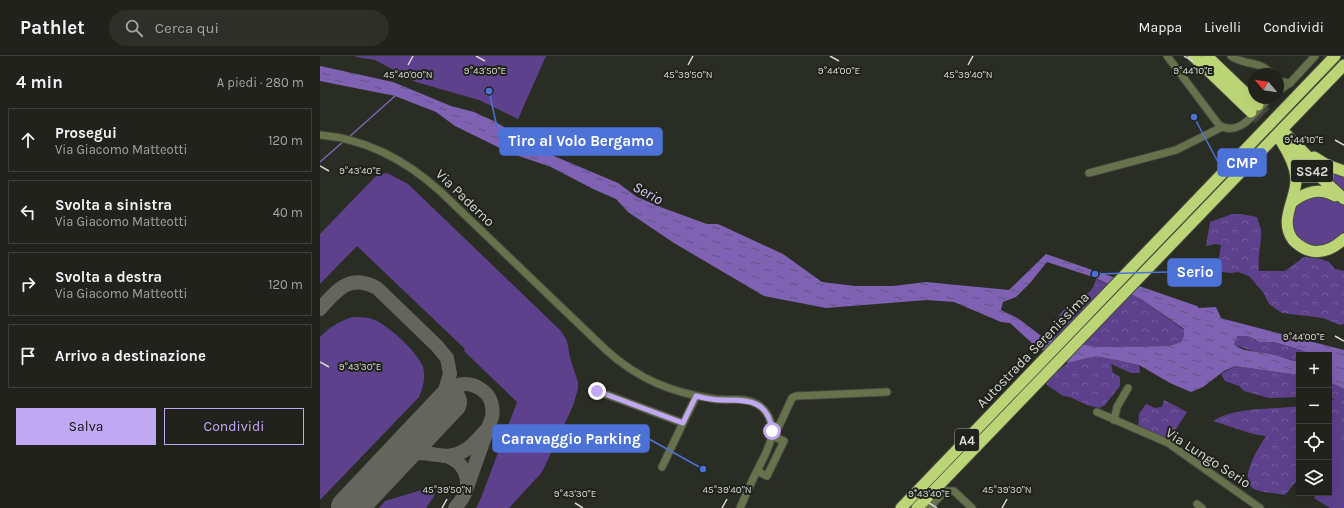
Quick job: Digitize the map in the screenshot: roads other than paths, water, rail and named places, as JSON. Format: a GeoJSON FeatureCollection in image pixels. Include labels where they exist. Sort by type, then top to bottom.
{"type":"FeatureCollection","features":[{"type":"Feature","properties":{"kind":"highway"},"geometry":{"type":"LineString","coordinates":[[1194,56],[1254,108],[1207,56]]}},
{"type":"Feature","properties":{"kind":"highway","name":"Autostrada Serenissima"},"geometry":{"type":"LineString","coordinates":[[901,508],[1335,56]]}},
{"type":"Feature","properties":{"kind":"highway","name":"Autostrada Serenissima"},"geometry":{"type":"LineString","coordinates":[[917,508],[1344,65]]}},
{"type":"Feature","properties":{"kind":"highway"},"geometry":{"type":"LineString","coordinates":[[1284,138],[1295,172],[1296,184],[1287,217],[1288,230],[1291,237],[1302,248],[1313,252],[1328,251],[1344,239]]}},
{"type":"Feature","properties":{"kind":"highway","name":"SS42"},"geometry":{"type":"LineString","coordinates":[[1284,138],[1299,146],[1344,196]]}},
{"type":"Feature","properties":{"kind":"highway","name":"SS42"},"geometry":{"type":"LineString","coordinates":[[1284,138],[1344,200]]}},
{"type":"Feature","properties":{"kind":"highway"},"geometry":{"type":"LineString","coordinates":[[1299,146],[1316,160],[1344,171]]}},
{"type":"Feature","properties":{"kind":"highway"},"geometry":{"type":"LineString","coordinates":[[1292,202],[1304,194],[1315,191],[1329,192],[1344,200]]}},
{"type":"Feature","properties":{"kind":"street"},"geometry":{"type":"LineString","coordinates":[[1167,56],[1222,127]]}},
{"type":"Feature","properties":{"kind":"street"},"geometry":{"type":"LineString","coordinates":[[1231,56],[1238,60],[1264,66],[1266,68]]}},
{"type":"Feature","properties":{"kind":"street"},"geometry":{"type":"LineString","coordinates":[[1284,87],[1290,83],[1315,56]]}},
{"type":"Feature","properties":{"kind":"street"},"geometry":{"type":"LineString","coordinates":[[1284,82],[1290,83]]}},
{"type":"Feature","properties":{"kind":"street"},"geometry":{"type":"LineString","coordinates":[[1089,173],[1176,150],[1222,127],[1233,128],[1240,126],[1247,122],[1264,104]]}},
{"type":"Feature","properties":{"kind":"street","name":"Via Paderno"},"geometry":{"type":"LineString","coordinates":[[320,135],[352,140],[383,152],[424,176],[610,354],[636,373],[657,384],[696,396],[719,400],[745,400],[758,404],[766,412],[772,425],[772,434]]}},
{"type":"Feature","properties":{"kind":"street"},"geometry":{"type":"LineString","coordinates":[[1114,420],[1117,407],[1128,388]]}},
{"type":"Feature","properties":{"kind":"street"},"geometry":{"type":"LineString","coordinates":[[597,391],[683,423]]}},
{"type":"Feature","properties":{"kind":"street"},"geometry":{"type":"LineString","coordinates":[[740,508],[768,448],[772,434],[779,426],[792,398],[796,396],[887,392]]}},
{"type":"Feature","properties":{"kind":"street"},"geometry":{"type":"LineString","coordinates":[[662,467],[696,396]]}},
{"type":"Feature","properties":{"kind":"street","name":"Via Lungo Serio"},"geometry":{"type":"LineString","coordinates":[[1097,412],[1168,444],[1260,508]]}},
{"type":"Feature","properties":{"kind":"street"},"geometry":{"type":"LineString","coordinates":[[757,471],[767,476],[784,441],[772,434]]}},
{"type":"Feature","properties":{"kind":"street"},"geometry":{"type":"LineString","coordinates":[[929,508],[945,491],[954,490],[972,508]]}},
{"type":"Feature","properties":{"kind":"water"},"geometry":{"type":"Polygon","coordinates":[[[320,66],[393,82],[451,106],[474,112],[496,122],[542,151],[618,183],[637,197],[707,224],[718,224],[783,254],[822,282],[855,286],[893,286],[926,282],[1009,290],[1046,254],[1197,306],[1199,308],[1216,307],[1221,318],[1224,319],[1344,350],[1344,389],[1332,383],[1332,352],[1305,352],[1274,342],[1260,342],[1248,336],[1237,336],[1234,344],[1242,349],[1271,354],[1296,361],[1296,375],[1235,366],[1224,371],[1203,387],[1191,392],[1170,383],[1139,365],[1096,356],[1068,363],[1035,346],[1010,323],[1001,322],[954,302],[927,300],[826,308],[764,296],[674,243],[628,212],[616,199],[551,167],[510,153],[455,126],[436,112],[395,96],[320,81],[320,66]],[[1047,262],[1016,297],[1003,302],[1001,310],[1019,319],[1044,338],[1099,347],[1169,346],[1181,342],[1184,335],[1184,329],[1141,299],[1093,277],[1047,262]]]}},
{"type":"Feature","properties":{"kind":"waterway"},"geometry":{"type":"LineString","coordinates":[[349,137],[395,96]]}},
{"type":"Feature","properties":{"kind":"waterway"},"geometry":{"type":"LineString","coordinates":[[320,162],[344,141]]}},
{"type":"Feature","properties":{"kind":"tunnel"},"geometry":{"type":"LineString","coordinates":[[1325,56],[1344,74]]}},
{"type":"Feature","properties":{"kind":"tunnel"},"geometry":{"type":"LineString","coordinates":[[1258,105],[1286,134]]}},
{"type":"Feature","properties":{"kind":"tunnel"},"geometry":{"type":"LineString","coordinates":[[1251,112],[1281,141]]}},
{"type":"Feature","properties":{"kind":"place","name":"Tiro al Volo Bergamo"},"geometry":{"type":"Point","coordinates":[489,91]}},
{"type":"Feature","properties":{"kind":"place","name":"CMP"},"geometry":{"type":"Point","coordinates":[1194,117]}},
{"type":"Feature","properties":{"kind":"place","name":"Serio"},"geometry":{"type":"Point","coordinates":[1095,274]}},
{"type":"Feature","properties":{"kind":"place","name":"Caravaggio Parking"},"geometry":{"type":"Point","coordinates":[703,469]}}]}
